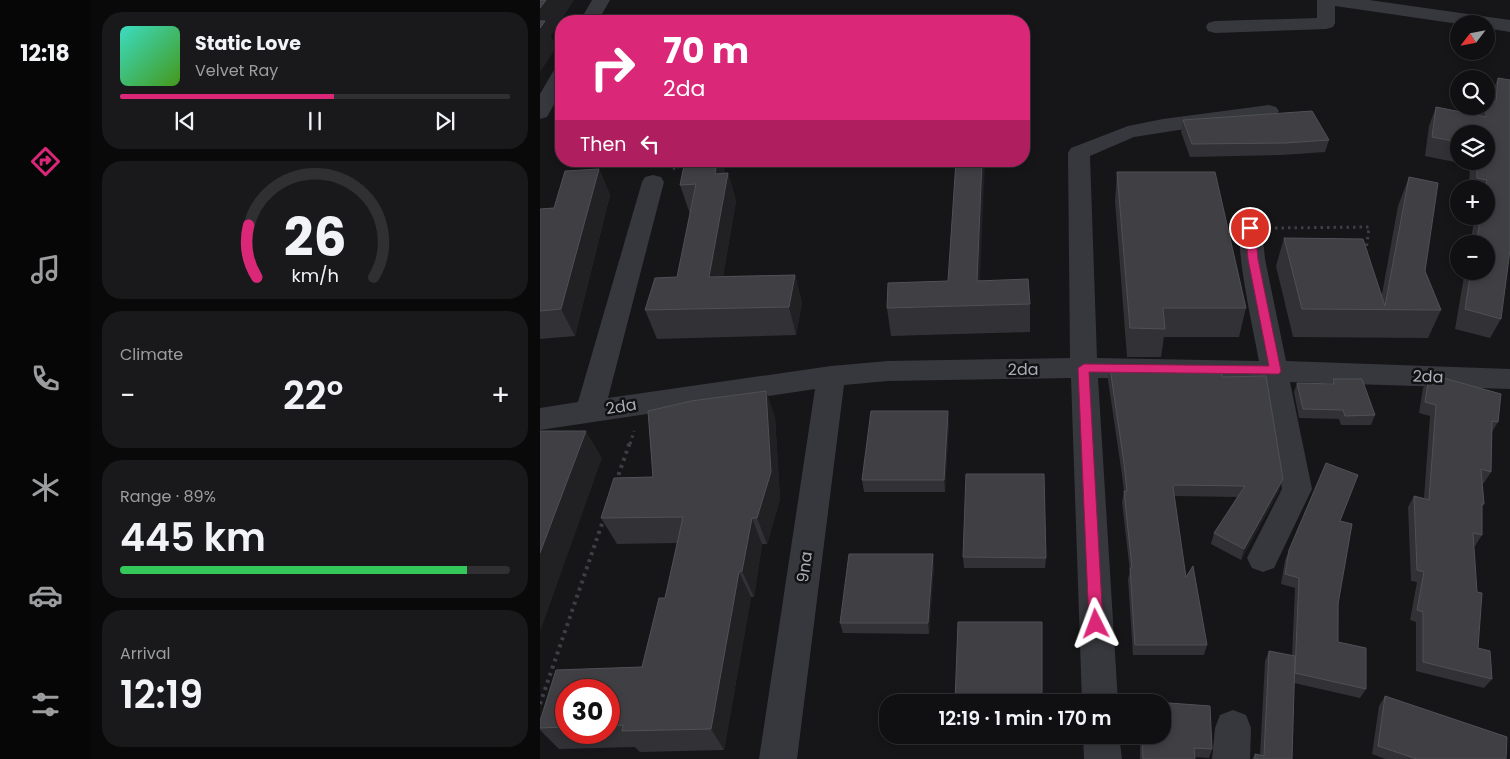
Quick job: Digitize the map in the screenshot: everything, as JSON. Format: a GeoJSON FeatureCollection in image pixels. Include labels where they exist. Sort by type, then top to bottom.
{"type":"FeatureCollection","features":[{"type":"Feature","properties":{"kind":"street"},"geometry":{"type":"LineString","coordinates":[[593,15],[601,0]]}},
{"type":"Feature","properties":{"kind":"street"},"geometry":{"type":"LineString","coordinates":[[1215,27],[1326,23],[1326,0]]}},
{"type":"Feature","properties":{"kind":"street"},"geometry":{"type":"LineString","coordinates":[[1332,0],[1510,26]]}},
{"type":"Feature","properties":{"kind":"street"},"geometry":{"type":"LineString","coordinates":[[549,106],[555,90]]}},
{"type":"Feature","properties":{"kind":"street"},"geometry":{"type":"LineString","coordinates":[[1100,694],[1084,368],[1079,153],[1128,132],[1154,126],[1269,111]]}},
{"type":"Feature","properties":{"kind":"street"},"geometry":{"type":"LineString","coordinates":[[590,411],[653,182]]}},
{"type":"Feature","properties":{"kind":"street"},"geometry":{"type":"LineString","coordinates":[[1250,228],[1253,259],[1297,489],[1263,558]]}},
{"type":"Feature","properties":{"kind":"street","name":"2da"},"geometry":{"type":"LineString","coordinates":[[540,419],[644,402],[831,376],[888,371],[1084,368],[1275,371],[1510,379]]}},
{"type":"Feature","properties":{"kind":"street","name":"9na"},"geometry":{"type":"LineString","coordinates":[[778,759],[831,376]]}},
{"type":"Feature","properties":{"kind":"street"},"geometry":{"type":"LineString","coordinates":[[1102,744],[1103,759]]}},
{"type":"Feature","properties":{"kind":"path"},"geometry":{"type":"LineString","coordinates":[[547,41],[555,41]]}},
{"type":"Feature","properties":{"kind":"path"},"geometry":{"type":"LineString","coordinates":[[1250,228],[1369,227],[1365,258]]}},
{"type":"Feature","properties":{"kind":"path"},"geometry":{"type":"LineString","coordinates":[[614,487],[644,402]]}},
{"type":"Feature","properties":{"kind":"path"},"geometry":{"type":"LineString","coordinates":[[540,704],[605,516]]}},
{"type":"Feature","properties":{"kind":"building"},"geometry":{"type":"Polygon","coordinates":[[[540,0],[546,0],[540,8],[540,0]]]}},
{"type":"Feature","properties":{"kind":"building"},"geometry":{"type":"Polygon","coordinates":[[[540,21],[545,21],[540,28],[540,21]]]}},
{"type":"Feature","properties":{"kind":"building"},"geometry":{"type":"Polygon","coordinates":[[[1498,78],[1510,80],[1510,250],[1501,319],[1465,309],[1470,280],[1495,280],[1495,235],[1478,235],[1479,225],[1495,225],[1495,180],[1477,178],[1477,170],[1495,170],[1495,125],[1450,125],[1450,140],[1432,137],[1436,107],[1450,110],[1450,115],[1486,117],[1486,115],[1495,115],[1498,78]]]}},
{"type":"Feature","properties":{"kind":"building"},"geometry":{"type":"Polygon","coordinates":[[[1312,111],[1329,140],[1285,143],[1192,144],[1183,120],[1312,111]]]}},
{"type":"Feature","properties":{"kind":"building"},"geometry":{"type":"Polygon","coordinates":[[[684,167],[716,167],[715,174],[728,173],[709,277],[795,275],[789,307],[645,310],[655,278],[677,277],[696,184],[680,185],[684,167]]]}},
{"type":"Feature","properties":{"kind":"building"},"geometry":{"type":"Polygon","coordinates":[[[956,167],[982,167],[977,281],[1028,279],[1030,304],[887,308],[888,283],[948,281],[956,167]]]}},
{"type":"Feature","properties":{"kind":"building"},"geometry":{"type":"Polygon","coordinates":[[[599,169],[561,309],[540,311],[540,209],[554,208],[565,171],[599,169]]]}},
{"type":"Feature","properties":{"kind":"building"},"geometry":{"type":"Polygon","coordinates":[[[1117,172],[1215,172],[1246,308],[1163,308],[1165,329],[1130,328],[1117,172]]]}},
{"type":"Feature","properties":{"kind":"building"},"geometry":{"type":"Polygon","coordinates":[[[1409,177],[1438,183],[1425,271],[1441,310],[1302,309],[1284,238],[1363,239],[1385,306],[1409,177]]]}},
{"type":"Feature","properties":{"kind":"building"},"geometry":{"type":"Polygon","coordinates":[[[1110,368],[1221,370],[1222,377],[1266,376],[1283,479],[1244,549],[1214,533],[1245,486],[1175,485],[1173,487],[1186,577],[1193,566],[1207,645],[1135,645],[1130,568],[1132,568],[1124,491],[1127,491],[1110,368]]]}},
{"type":"Feature","properties":{"kind":"building"},"geometry":{"type":"Polygon","coordinates":[[[1429,377],[1440,377],[1501,394],[1498,422],[1492,421],[1491,472],[1481,469],[1484,504],[1482,504],[1482,535],[1473,533],[1477,592],[1482,593],[1478,648],[1490,651],[1492,679],[1423,662],[1423,612],[1417,610],[1424,572],[1417,570],[1414,496],[1429,500],[1436,405],[1425,402],[1429,377]]]}},
{"type":"Feature","properties":{"kind":"building"},"geometry":{"type":"Polygon","coordinates":[[[1333,379],[1362,379],[1375,415],[1345,416],[1343,410],[1303,409],[1297,383],[1334,384],[1333,379]]]}},
{"type":"Feature","properties":{"kind":"building"},"geometry":{"type":"Polygon","coordinates":[[[766,391],[771,472],[757,518],[752,518],[742,571],[739,572],[711,729],[622,731],[623,725],[620,725],[620,679],[555,679],[555,727],[540,728],[540,721],[556,670],[642,667],[659,598],[665,598],[683,517],[601,518],[614,478],[653,477],[648,411],[691,401],[766,391]]]}},
{"type":"Feature","properties":{"kind":"building"},"geometry":{"type":"Polygon","coordinates":[[[871,411],[948,411],[944,480],[862,480],[871,411]]]}},
{"type":"Feature","properties":{"kind":"building"},"geometry":{"type":"Polygon","coordinates":[[[540,431],[586,431],[540,553],[540,431]]]}},
{"type":"Feature","properties":{"kind":"building"},"geometry":{"type":"Polygon","coordinates":[[[1326,463],[1358,475],[1340,521],[1352,524],[1338,604],[1338,642],[1366,648],[1366,689],[1295,673],[1299,578],[1285,574],[1289,550],[1326,463]]]}},
{"type":"Feature","properties":{"kind":"building"},"geometry":{"type":"Polygon","coordinates":[[[966,474],[1044,474],[1046,558],[963,557],[966,474]]]}},
{"type":"Feature","properties":{"kind":"building"},"geometry":{"type":"Polygon","coordinates":[[[849,554],[933,554],[928,623],[840,623],[849,554]]]}},
{"type":"Feature","properties":{"kind":"building"},"geometry":{"type":"Polygon","coordinates":[[[958,622],[1042,622],[1042,694],[955,694],[958,622]]]}},
{"type":"Feature","properties":{"kind":"building"},"geometry":{"type":"Polygon","coordinates":[[[1269,651],[1295,656],[1292,759],[1255,759],[1255,754],[1264,756],[1269,651]]]}},
{"type":"Feature","properties":{"kind":"building"},"geometry":{"type":"Polygon","coordinates":[[[1385,696],[1507,737],[1506,759],[1417,759],[1378,746],[1385,696]]]}},
{"type":"Feature","properties":{"kind":"building"},"geometry":{"type":"Polygon","coordinates":[[[1171,703],[1210,706],[1212,749],[1194,748],[1195,759],[1143,759],[1142,744],[1171,744],[1171,703]]]}},
{"type":"Feature","properties":{"kind":"route"},"geometry":{"type":"LineString","coordinates":[[1096,624],[1084,368],[1275,371],[1253,259],[1250,228]]}}]}
